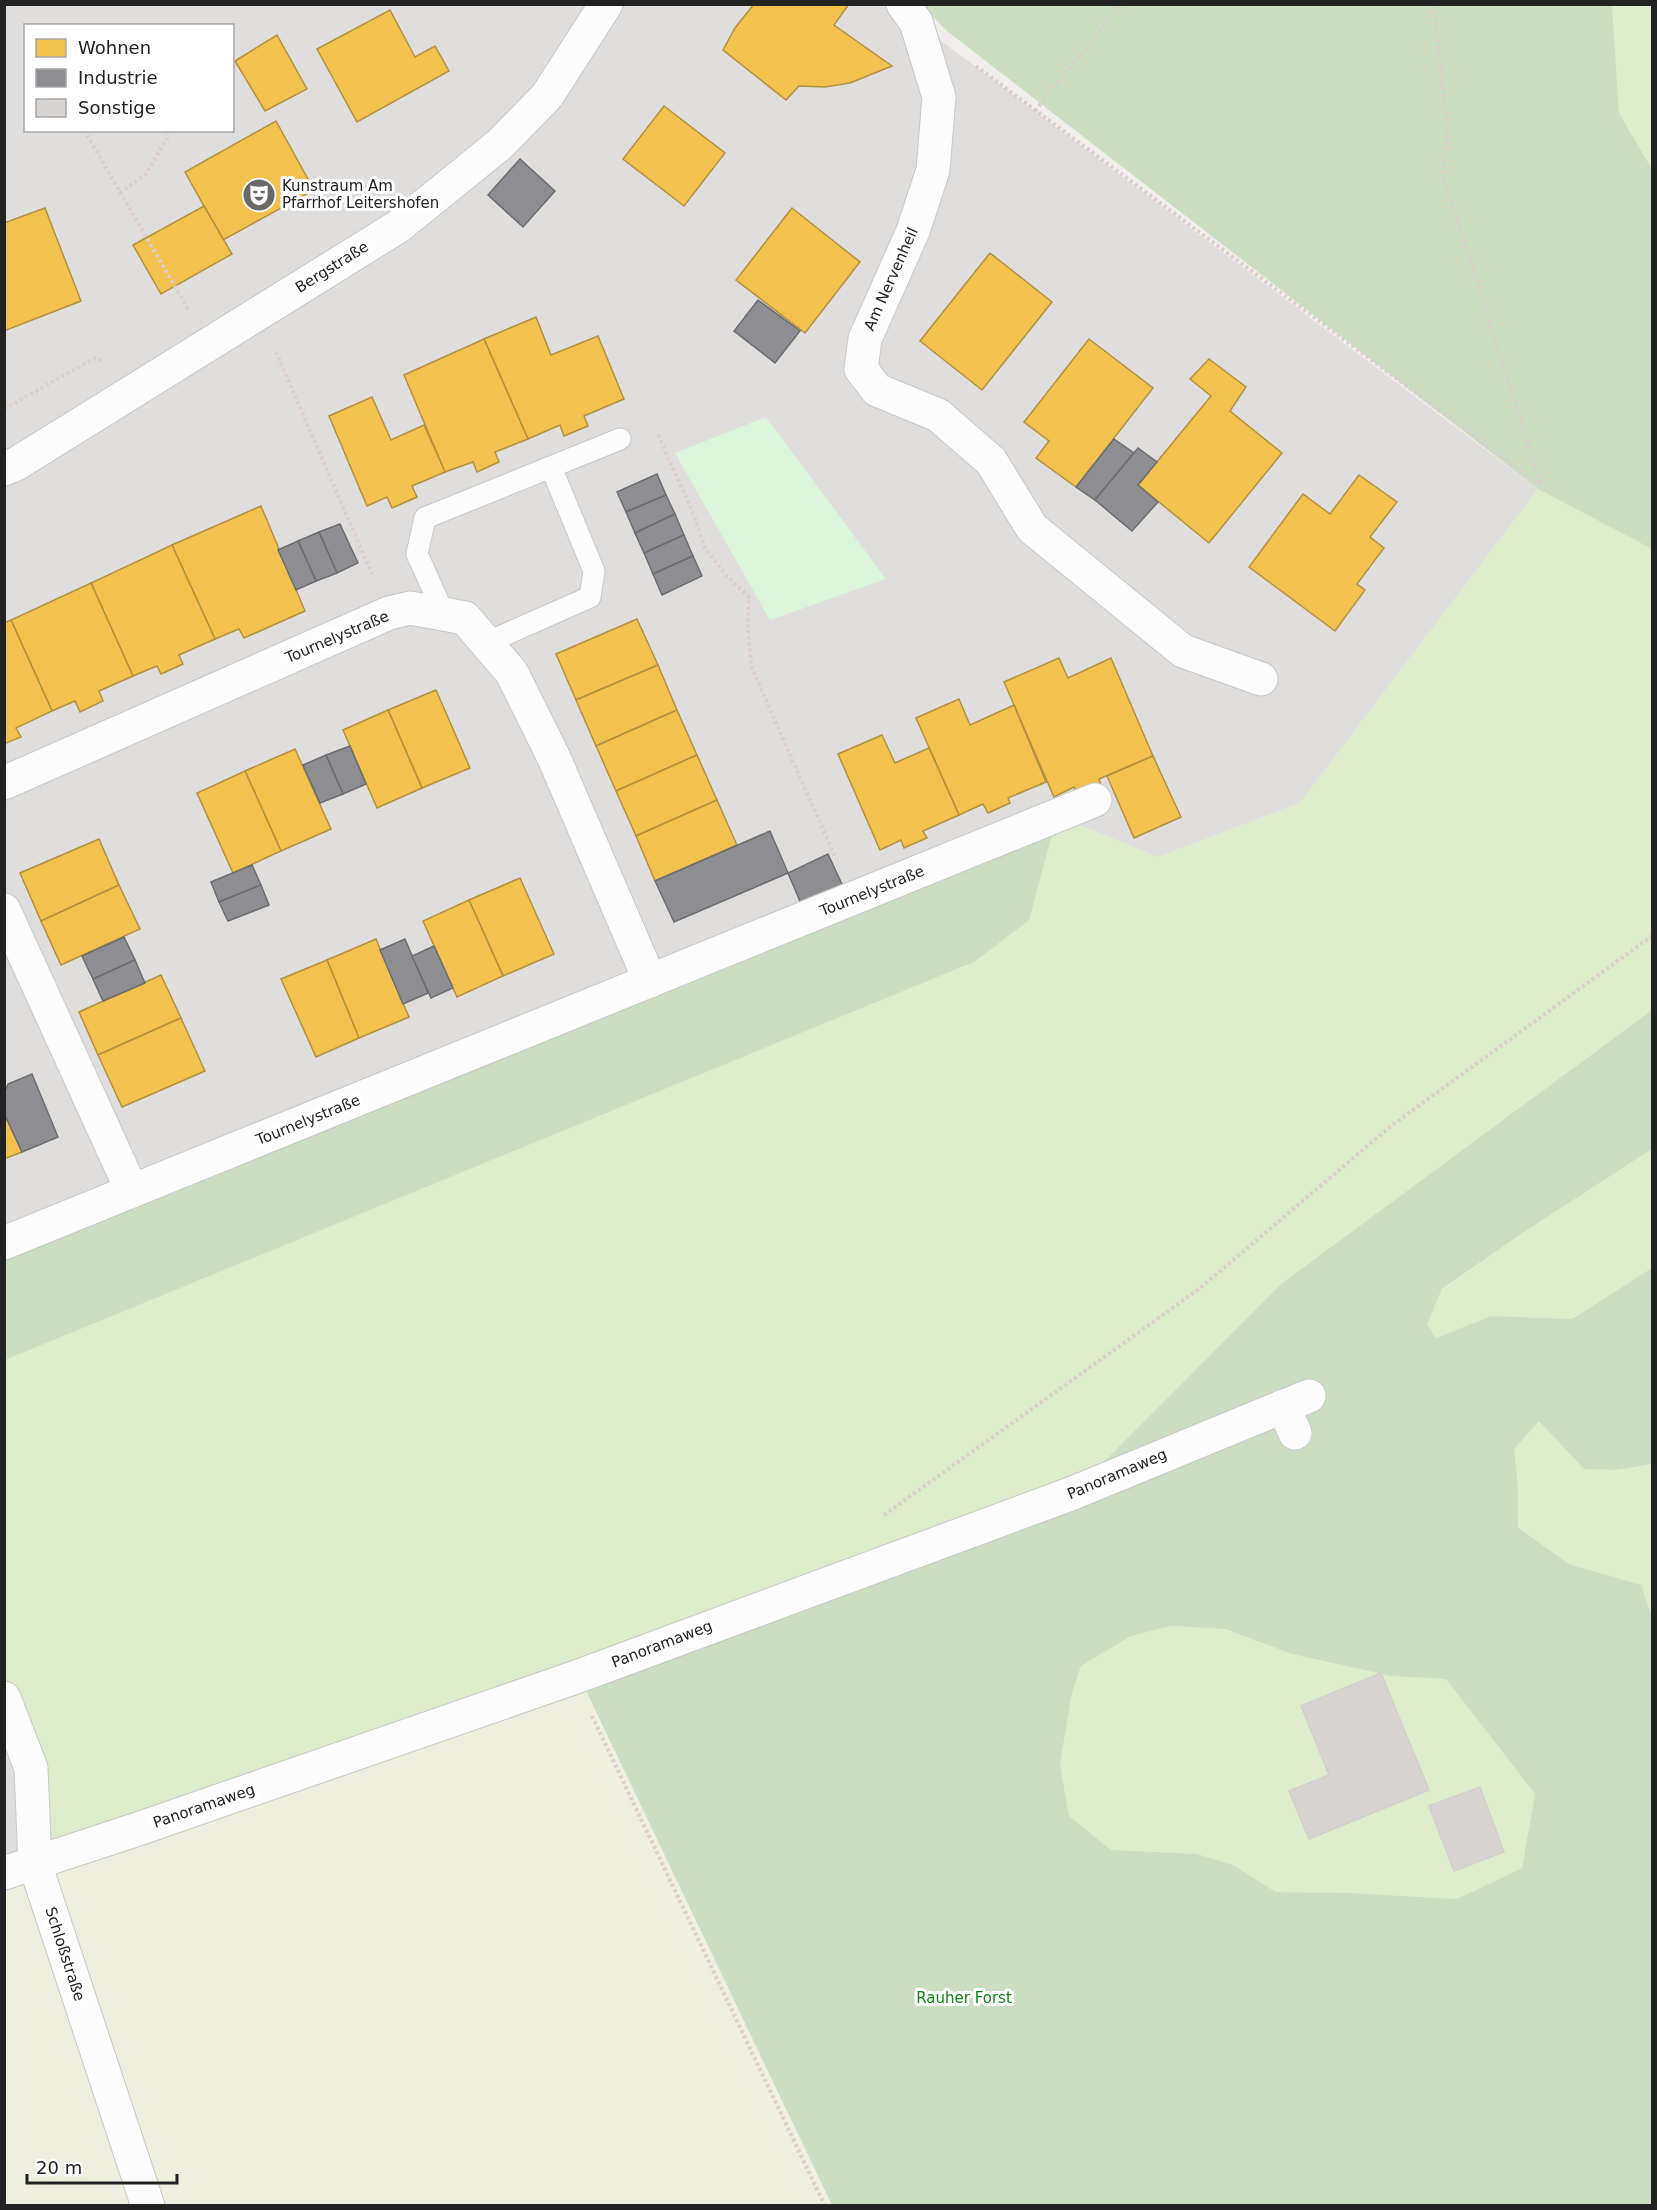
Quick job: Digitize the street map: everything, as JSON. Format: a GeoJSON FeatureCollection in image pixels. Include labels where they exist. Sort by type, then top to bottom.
{"type":"FeatureCollection","features":[{"type":"Feature","properties":{"kind":"street","name":"Bergstraße"},"geometry":{"type":"LineString","coordinates":[[4,469],[16,464],[399,226],[500,144],[547,96],[606,4]]}},
{"type":"Feature","properties":{"kind":"street","name":"Am Nervenheil"},"geometry":{"type":"LineString","coordinates":[[903,4],[916,22],[939,97],[933,170],[913,231],[865,339],[861,369],[877,390],[938,415],[991,461],[1032,528],[1183,651],[1261,679]]}},
{"type":"Feature","properties":{"kind":"street","name":"Tournelystraße"},"geometry":{"type":"LineString","coordinates":[[4,783],[389,613],[410,608],[465,618],[512,673],[555,758],[650,981]]}},
{"type":"Feature","properties":{"kind":"street","name":"Tournelystraße"},"geometry":{"type":"LineString","coordinates":[[4,1243],[1095,800]]}},
{"type":"Feature","properties":{"kind":"street"},"geometry":{"type":"LineString","coordinates":[[4,909],[132,1191]]}},
{"type":"Feature","properties":{"kind":"street","name":"Panoramaweg"},"geometry":{"type":"LineString","coordinates":[[20,1869],[573,1678],[1296,1412]]}},
{"type":"Feature","properties":{"kind":"street","name":"Schloßstraße"},"geometry":{"type":"LineString","coordinates":[[4,1698],[31,1768],[20,1869],[148,2205]]}},
{"type":"Feature","properties":{"kind":"lane"},"geometry":{"type":"LineString","coordinates":[[444,614],[417,554],[425,518],[620,440]]}},
{"type":"Feature","properties":{"kind":"lane"},"geometry":{"type":"LineString","coordinates":[[486,643],[590,597],[594,571],[551,467]]}},
{"type":"Feature","properties":{"kind":"path"},"geometry":{"type":"LineString","coordinates":[[1035,111],[1121,4]]}},
{"type":"Feature","properties":{"kind":"path"},"geometry":{"type":"LineString","coordinates":[[970,61],[1541,486],[1443,175],[1448,136],[1433,4]]}},
{"type":"Feature","properties":{"kind":"path"},"geometry":{"type":"LineString","coordinates":[[85,132],[208,344]]}},
{"type":"Feature","properties":{"kind":"path"},"geometry":{"type":"LineString","coordinates":[[120,193],[146,174],[167,138],[168,132]]}},
{"type":"Feature","properties":{"kind":"path"},"geometry":{"type":"LineString","coordinates":[[258,312],[389,613]]}},
{"type":"Feature","properties":{"kind":"path"},"geometry":{"type":"LineString","coordinates":[[620,440],[658,434],[693,513],[705,548],[726,575],[749,597],[748,625],[751,666],[854,899]]}},
{"type":"Feature","properties":{"kind":"path"},"geometry":{"type":"LineString","coordinates":[[883,1515],[1199,1290],[1391,1126],[1653,936]]}},
{"type":"Feature","properties":{"kind":"path"},"geometry":{"type":"LineString","coordinates":[[573,1678],[825,2205]]}},
{"type":"Feature","properties":{"kind":"shaded area"},"geometry":{"type":"Polygon","coordinates":[[[5,5],[903,5],[916,22],[1538,489],[1300,803],[1158,857],[1057,816],[5,1243],[5,5]]]}},
{"type":"Feature","properties":{"kind":"shaded area"},"geometry":{"type":"Polygon","coordinates":[[[4,1698],[35,1864],[4,1873],[4,1698]]]}},
{"type":"Feature","properties":{"kind":"green space"},"geometry":{"type":"Polygon","coordinates":[[[921,5],[1612,5],[1619,113],[1652,169],[1652,549],[1538,489],[947,31],[921,5]]]}},
{"type":"Feature","properties":{"kind":"green space"},"geometry":{"type":"Polygon","coordinates":[[[1612,5],[1652,5],[1652,169],[1619,113],[1612,5]]]}},
{"type":"Feature","properties":{"kind":"green space"},"geometry":{"type":"Polygon","coordinates":[[[766,417],[886,579],[770,620],[675,453],[766,417]]]}},
{"type":"Feature","properties":{"kind":"green space"},"geometry":{"type":"Polygon","coordinates":[[[1538,489],[1652,549],[1652,1010],[1281,1284],[1073,1493],[35,1864],[5,1698],[5,1360],[974,962],[1057,816],[1158,857],[1300,803],[1538,489]]]}},
{"type":"Feature","properties":{"kind":"green space"},"geometry":{"type":"Polygon","coordinates":[[[1057,816],[1029,920],[974,962],[5,1360],[5,1243],[1057,816]]]}},
{"type":"Feature","properties":{"kind":"green space","name":"Rauher Forst"},"geometry":{"type":"Polygon","coordinates":[[[1652,1010],[1652,1149],[1527,1230],[1442,1289],[1427,1324],[1436,1338],[1491,1316],[1572,1319],[1652,1268],[1652,1464],[1616,1470],[1584,1469],[1539,1421],[1514,1449],[1518,1488],[1518,1527],[1569,1564],[1641,1585],[1652,1617],[1652,2205],[832,2205],[579,1676],[1073,1493],[1281,1284],[1652,1010]],[[1171,1626],[1131,1636],[1081,1666],[1072,1693],[1060,1764],[1069,1816],[1111,1850],[1197,1854],[1233,1865],[1276,1892],[1350,1893],[1457,1899],[1522,1868],[1535,1794],[1446,1679],[1391,1676],[1292,1654],[1225,1629],[1171,1626]]]}},
{"type":"Feature","properties":{"kind":"green space"},"geometry":{"type":"Polygon","coordinates":[[[1652,1149],[1652,1268],[1572,1319],[1491,1316],[1436,1338],[1426,1324],[1442,1290],[1527,1230],[1652,1149]]]}},
{"type":"Feature","properties":{"kind":"green space"},"geometry":{"type":"Polygon","coordinates":[[[1539,1420],[1584,1469],[1616,1470],[1652,1464],[1652,1617],[1641,1585],[1569,1564],[1518,1526],[1518,1488],[1513,1449],[1539,1420]]]}},
{"type":"Feature","properties":{"kind":"green space"},"geometry":{"type":"Polygon","coordinates":[[[1171,1626],[1225,1629],[1292,1654],[1391,1676],[1446,1679],[1535,1794],[1522,1868],[1457,1899],[1350,1893],[1276,1892],[1233,1865],[1197,1854],[1111,1850],[1069,1816],[1060,1764],[1072,1693],[1081,1666],[1131,1636],[1171,1626]]]}},
{"type":"Feature","properties":{"kind":"green space"},"geometry":{"type":"Polygon","coordinates":[[[579,1676],[832,2205],[5,2206],[5,1873],[579,1676]]]}},
{"type":"Feature","properties":{"kind":"building: Wohnen"},"geometry":{"type":"Polygon","coordinates":[[[754,4],[849,4],[834,25],[892,66],[850,83],[825,87],[799,86],[786,100],[723,50],[735,28],[754,4]]]}},
{"type":"Feature","properties":{"kind":"building: Wohnen"},"geometry":{"type":"Polygon","coordinates":[[[390,10],[415,57],[435,46],[449,71],[357,122],[317,49],[390,10]]]}},
{"type":"Feature","properties":{"kind":"building: Wohnen"},"geometry":{"type":"Polygon","coordinates":[[[277,35],[307,89],[265,111],[235,61],[277,35]]]}},
{"type":"Feature","properties":{"kind":"building: Wohnen"},"geometry":{"type":"Polygon","coordinates":[[[664,106],[725,153],[684,206],[623,159],[664,106]]]}},
{"type":"Feature","properties":{"kind":"building: Wohnen"},"geometry":{"type":"Polygon","coordinates":[[[276,121],[314,190],[223,240],[185,172],[276,121]]]}},
{"type":"Feature","properties":{"kind":"building: Wohnen"},"geometry":{"type":"Polygon","coordinates":[[[204,206],[232,254],[161,294],[133,245],[204,206]]]}},
{"type":"Feature","properties":{"kind":"building: Wohnen"},"geometry":{"type":"Polygon","coordinates":[[[45,208],[81,301],[4,331],[4,223],[45,208]]]}},
{"type":"Feature","properties":{"kind":"building: Wohnen"},"geometry":{"type":"Polygon","coordinates":[[[792,208],[860,262],[805,333],[736,280],[792,208]]]}},
{"type":"Feature","properties":{"kind":"building: Wohnen"},"geometry":{"type":"Polygon","coordinates":[[[990,253],[1052,302],[982,390],[920,341],[990,253]]]}},
{"type":"Feature","properties":{"kind":"building: Wohnen"},"geometry":{"type":"Polygon","coordinates":[[[536,317],[551,355],[598,336],[624,399],[584,416],[588,426],[564,436],[560,425],[528,439],[484,339],[536,317]]]}},
{"type":"Feature","properties":{"kind":"building: Wohnen"},"geometry":{"type":"Polygon","coordinates":[[[484,339],[528,439],[495,452],[499,462],[477,472],[473,462],[445,472],[404,375],[484,339]]]}},
{"type":"Feature","properties":{"kind":"building: Wohnen"},"geometry":{"type":"Polygon","coordinates":[[[1089,339],[1153,388],[1076,487],[1036,458],[1049,441],[1024,422],[1089,339]]]}},
{"type":"Feature","properties":{"kind":"building: Wohnen"},"geometry":{"type":"Polygon","coordinates":[[[1209,359],[1246,387],[1230,411],[1282,453],[1209,543],[1138,485],[1211,396],[1190,379],[1209,359]]]}},
{"type":"Feature","properties":{"kind":"building: Wohnen"},"geometry":{"type":"Polygon","coordinates":[[[372,397],[391,440],[424,425],[445,472],[412,486],[417,497],[392,508],[387,497],[367,506],[329,416],[372,397]]]}},
{"type":"Feature","properties":{"kind":"building: Wohnen"},"geometry":{"type":"Polygon","coordinates":[[[1359,475],[1397,502],[1370,537],[1384,548],[1357,584],[1365,590],[1335,631],[1249,567],[1303,494],[1330,514],[1359,475]]]}},
{"type":"Feature","properties":{"kind":"building: Wohnen"},"geometry":{"type":"Polygon","coordinates":[[[261,506],[305,611],[244,638],[239,629],[215,639],[172,545],[261,506]]]}},
{"type":"Feature","properties":{"kind":"building: Wohnen"},"geometry":{"type":"Polygon","coordinates":[[[172,545],[215,639],[179,655],[183,664],[161,674],[157,666],[133,676],[91,583],[172,545]]]}},
{"type":"Feature","properties":{"kind":"building: Wohnen"},"geometry":{"type":"Polygon","coordinates":[[[91,583],[133,676],[99,691],[103,701],[80,712],[75,701],[52,711],[11,620],[91,583]]]}},
{"type":"Feature","properties":{"kind":"building: Wohnen"},"geometry":{"type":"Polygon","coordinates":[[[637,619],[658,665],[576,700],[556,654],[637,619]]]}},
{"type":"Feature","properties":{"kind":"building: Wohnen"},"geometry":{"type":"Polygon","coordinates":[[[11,620],[52,711],[16,728],[21,737],[4,744],[4,623],[11,620]]]}},
{"type":"Feature","properties":{"kind":"building: Wohnen"},"geometry":{"type":"Polygon","coordinates":[[[1059,658],[1068,678],[1111,658],[1153,756],[1099,779],[1102,788],[1079,797],[1074,787],[1054,797],[1004,682],[1059,658]]]}},
{"type":"Feature","properties":{"kind":"building: Wohnen"},"geometry":{"type":"Polygon","coordinates":[[[658,665],[677,710],[596,746],[576,700],[658,665]]]}},
{"type":"Feature","properties":{"kind":"building: Wohnen"},"geometry":{"type":"Polygon","coordinates":[[[436,690],[470,768],[422,788],[388,710],[436,690]]]}},
{"type":"Feature","properties":{"kind":"building: Wohnen"},"geometry":{"type":"Polygon","coordinates":[[[959,699],[970,725],[1014,705],[1046,782],[1008,798],[1010,803],[988,813],[983,804],[959,815],[916,718],[959,699]]]}},
{"type":"Feature","properties":{"kind":"building: Wohnen"},"geometry":{"type":"Polygon","coordinates":[[[388,710],[422,788],[377,808],[343,730],[388,710]]]}},
{"type":"Feature","properties":{"kind":"building: Wohnen"},"geometry":{"type":"Polygon","coordinates":[[[677,710],[697,755],[616,791],[596,746],[677,710]]]}},
{"type":"Feature","properties":{"kind":"building: Wohnen"},"geometry":{"type":"Polygon","coordinates":[[[882,735],[895,763],[929,748],[959,815],[923,831],[927,838],[904,848],[901,840],[880,850],[838,754],[882,735]]]}},
{"type":"Feature","properties":{"kind":"building: Wohnen"},"geometry":{"type":"Polygon","coordinates":[[[295,749],[331,829],[281,851],[245,771],[295,749]]]}},
{"type":"Feature","properties":{"kind":"building: Wohnen"},"geometry":{"type":"Polygon","coordinates":[[[697,755],[717,800],[636,836],[616,791],[697,755]]]}},
{"type":"Feature","properties":{"kind":"building: Wohnen"},"geometry":{"type":"Polygon","coordinates":[[[1153,756],[1181,817],[1134,838],[1107,776],[1153,756]]]}},
{"type":"Feature","properties":{"kind":"building: Wohnen"},"geometry":{"type":"Polygon","coordinates":[[[245,771],[281,851],[233,873],[197,793],[245,771]]]}},
{"type":"Feature","properties":{"kind":"building: Wohnen"},"geometry":{"type":"Polygon","coordinates":[[[717,800],[737,845],[655,881],[636,836],[717,800]]]}},
{"type":"Feature","properties":{"kind":"building: Wohnen"},"geometry":{"type":"Polygon","coordinates":[[[99,839],[119,885],[41,921],[20,873],[99,839]]]}},
{"type":"Feature","properties":{"kind":"building: Wohnen"},"geometry":{"type":"Polygon","coordinates":[[[520,878],[554,954],[503,976],[469,900],[520,878]]]}},
{"type":"Feature","properties":{"kind":"building: Wohnen"},"geometry":{"type":"Polygon","coordinates":[[[119,885],[140,929],[61,965],[41,921],[119,885]]]}},
{"type":"Feature","properties":{"kind":"building: Wohnen"},"geometry":{"type":"Polygon","coordinates":[[[469,900],[503,976],[457,997],[423,921],[469,900]]]}},
{"type":"Feature","properties":{"kind":"building: Wohnen"},"geometry":{"type":"Polygon","coordinates":[[[376,939],[409,1017],[359,1038],[327,960],[376,939]]]}},
{"type":"Feature","properties":{"kind":"building: Wohnen"},"geometry":{"type":"Polygon","coordinates":[[[327,960],[359,1038],[316,1057],[281,979],[327,960]]]}},
{"type":"Feature","properties":{"kind":"building: Wohnen"},"geometry":{"type":"Polygon","coordinates":[[[161,975],[181,1018],[98,1055],[79,1012],[161,975]]]}},
{"type":"Feature","properties":{"kind":"building: Wohnen"},"geometry":{"type":"Polygon","coordinates":[[[181,1018],[205,1071],[122,1107],[98,1055],[181,1018]]]}},
{"type":"Feature","properties":{"kind":"building: Wohnen"},"geometry":{"type":"Polygon","coordinates":[[[4,1113],[22,1152],[4,1159],[4,1113]]]}},
{"type":"Feature","properties":{"kind":"building: Industrie"},"geometry":{"type":"Polygon","coordinates":[[[520,159],[555,191],[523,227],[488,195],[520,159]]]}},
{"type":"Feature","properties":{"kind":"building: Industrie"},"geometry":{"type":"Polygon","coordinates":[[[758,300],[800,331],[775,363],[734,331],[758,300]]]}},
{"type":"Feature","properties":{"kind":"building: Industrie"},"geometry":{"type":"Polygon","coordinates":[[[1114,439],[1134,453],[1095,500],[1076,487],[1114,439]]]}},
{"type":"Feature","properties":{"kind":"building: Industrie"},"geometry":{"type":"Polygon","coordinates":[[[1138,448],[1157,462],[1138,485],[1158,502],[1132,531],[1095,500],[1138,448]]]}},
{"type":"Feature","properties":{"kind":"building: Industrie"},"geometry":{"type":"Polygon","coordinates":[[[657,474],[666,495],[626,512],[617,492],[657,474]]]}},
{"type":"Feature","properties":{"kind":"building: Industrie"},"geometry":{"type":"Polygon","coordinates":[[[666,495],[675,514],[635,533],[626,512],[666,495]]]}},
{"type":"Feature","properties":{"kind":"building: Industrie"},"geometry":{"type":"Polygon","coordinates":[[[675,514],[684,535],[644,553],[635,533],[675,514]]]}},
{"type":"Feature","properties":{"kind":"building: Industrie"},"geometry":{"type":"Polygon","coordinates":[[[340,524],[358,563],[337,573],[319,532],[340,524]]]}},
{"type":"Feature","properties":{"kind":"building: Industrie"},"geometry":{"type":"Polygon","coordinates":[[[319,532],[337,573],[316,581],[298,541],[319,532]]]}},
{"type":"Feature","properties":{"kind":"building: Industrie"},"geometry":{"type":"Polygon","coordinates":[[[684,535],[693,556],[653,574],[644,553],[684,535]]]}},
{"type":"Feature","properties":{"kind":"building: Industrie"},"geometry":{"type":"Polygon","coordinates":[[[298,541],[316,581],[296,590],[278,550],[298,541]]]}},
{"type":"Feature","properties":{"kind":"building: Industrie"},"geometry":{"type":"Polygon","coordinates":[[[693,556],[702,576],[662,595],[653,574],[693,556]]]}},
{"type":"Feature","properties":{"kind":"building: Industrie"},"geometry":{"type":"Polygon","coordinates":[[[350,746],[366,784],[343,794],[326,755],[350,746]]]}},
{"type":"Feature","properties":{"kind":"building: Industrie"},"geometry":{"type":"Polygon","coordinates":[[[326,755],[343,794],[320,803],[303,765],[326,755]]]}},
{"type":"Feature","properties":{"kind":"building: Industrie"},"geometry":{"type":"Polygon","coordinates":[[[770,831],[788,873],[674,922],[655,881],[770,831]]]}},
{"type":"Feature","properties":{"kind":"building: Industrie"},"geometry":{"type":"Polygon","coordinates":[[[828,854],[847,895],[805,913],[788,873],[828,854]]]}},
{"type":"Feature","properties":{"kind":"building: Industrie"},"geometry":{"type":"Polygon","coordinates":[[[252,865],[261,885],[219,902],[211,882],[252,865]]]}},
{"type":"Feature","properties":{"kind":"building: Industrie"},"geometry":{"type":"Polygon","coordinates":[[[261,885],[269,905],[228,921],[219,902],[261,885]]]}},
{"type":"Feature","properties":{"kind":"building: Industrie"},"geometry":{"type":"Polygon","coordinates":[[[124,937],[135,960],[93,979],[82,956],[124,937]]]}},
{"type":"Feature","properties":{"kind":"building: Industrie"},"geometry":{"type":"Polygon","coordinates":[[[405,939],[428,993],[403,1004],[380,950],[405,939]]]}},
{"type":"Feature","properties":{"kind":"building: Industrie"},"geometry":{"type":"Polygon","coordinates":[[[434,946],[453,988],[431,998],[412,956],[434,946]]]}},
{"type":"Feature","properties":{"kind":"building: Industrie"},"geometry":{"type":"Polygon","coordinates":[[[135,960],[145,983],[103,1001],[93,979],[135,960]]]}},
{"type":"Feature","properties":{"kind":"building: Industrie"},"geometry":{"type":"Polygon","coordinates":[[[32,1074],[58,1137],[22,1152],[4,1113],[4,1094],[8,1084],[32,1074]]]}},
{"type":"Feature","properties":{"kind":"building: Sonstige"},"geometry":{"type":"Polygon","coordinates":[[[1381,1673],[1429,1790],[1309,1839],[1289,1791],[1329,1775],[1301,1706],[1381,1673]]]}},
{"type":"Feature","properties":{"kind":"building: Sonstige"},"geometry":{"type":"Polygon","coordinates":[[[1480,1787],[1504,1852],[1454,1871],[1429,1806],[1480,1787]]]}},
{"type":"Feature","properties":{"kind":"place","name":"Kunstraum Am Pfarrhof Leitershofen"},"geometry":{"type":"Point","coordinates":[259,195]}}]}
